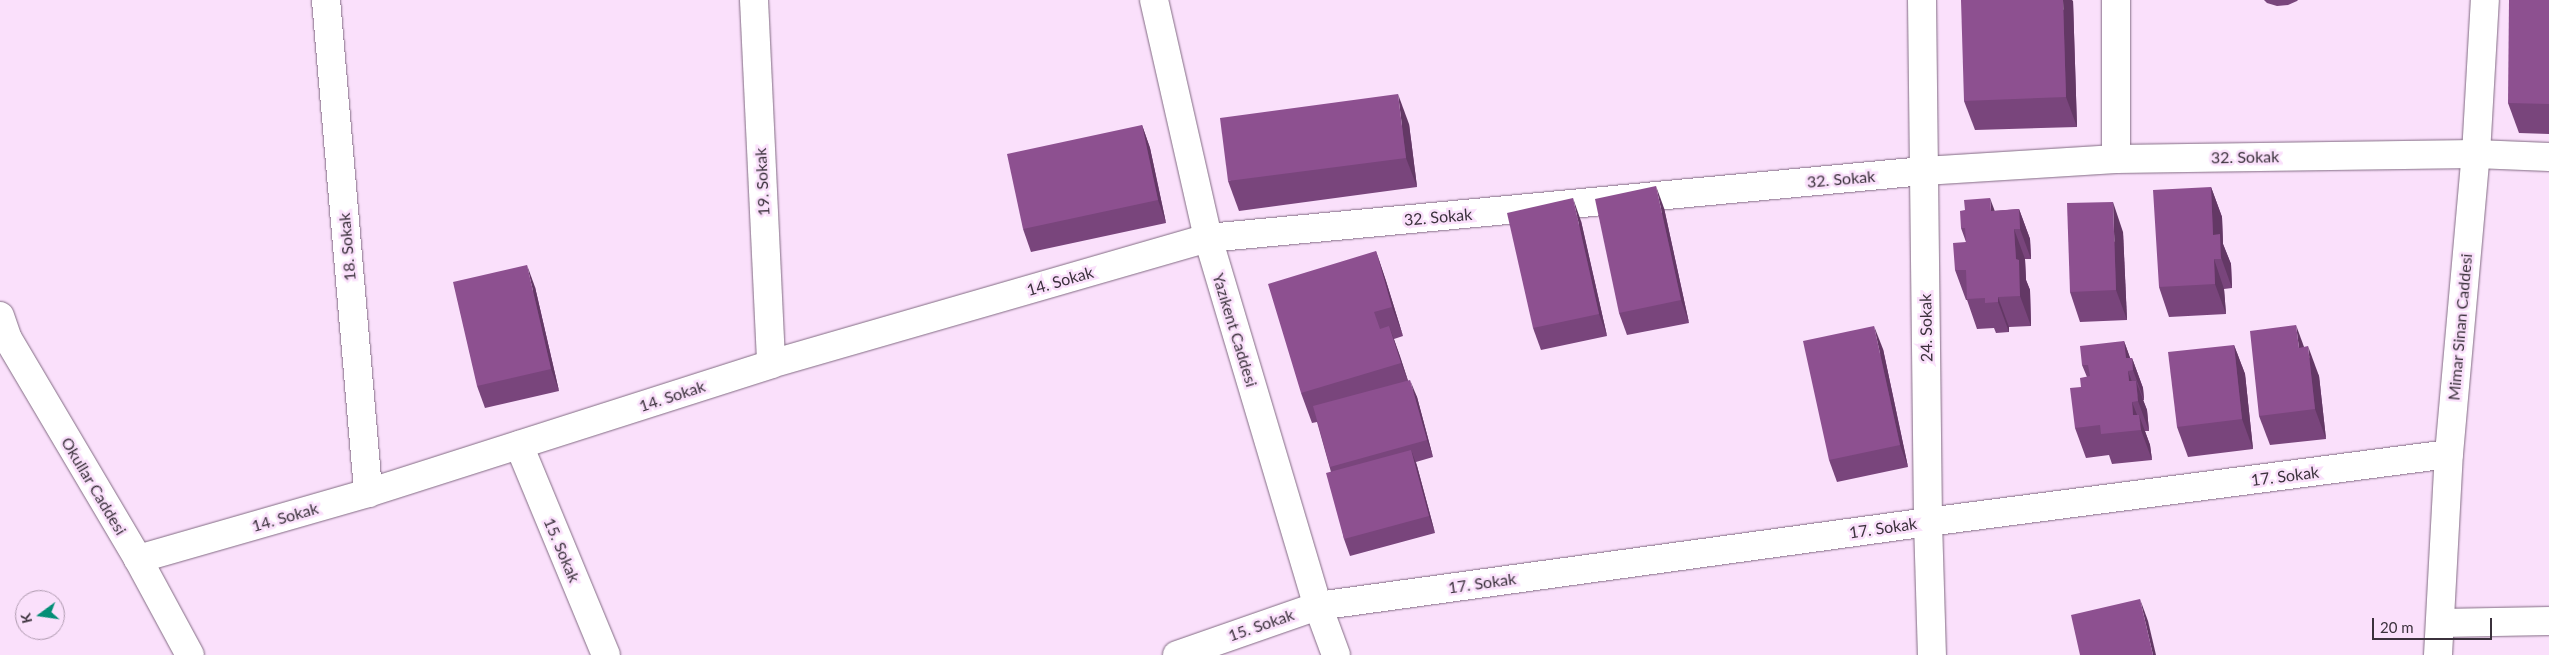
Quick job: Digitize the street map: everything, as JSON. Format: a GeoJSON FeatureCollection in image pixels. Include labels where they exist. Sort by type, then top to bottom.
{"type":"FeatureCollection","features":[{"type":"Feature","properties":{"kind":"street","name":"18. Sokak"},"geometry":{"type":"LineString","coordinates":[[326,0],[368,493]]}},
{"type":"Feature","properties":{"kind":"street","name":"19. Sokak"},"geometry":{"type":"LineString","coordinates":[[754,0],[771,364]]}},
{"type":"Feature","properties":{"kind":"street","name":"Yazıkent Caddesi"},"geometry":{"type":"LineString","coordinates":[[1154,0],[1208,238],[1318,606],[1336,655]]}},
{"type":"Feature","properties":{"kind":"street","name":"24. Sokak"},"geometry":{"type":"LineString","coordinates":[[1922,0],[1928,522],[1932,655]]}},
{"type":"Feature","properties":{"kind":"street"},"geometry":{"type":"LineString","coordinates":[[2116,0],[2116,159]]}},
{"type":"Feature","properties":{"kind":"street","name":"Mimar Sinan Caddesi"},"geometry":{"type":"LineString","coordinates":[[2438,655],[2449,454],[2476,154],[2485,0]]}},
{"type":"Feature","properties":{"kind":"street","name":"32. Sokak"},"geometry":{"type":"LineString","coordinates":[[1208,238],[1924,171],[2116,159],[2476,154],[2549,157]]}},
{"type":"Feature","properties":{"kind":"street","name":"14. Sokak"},"geometry":{"type":"LineString","coordinates":[[138,559],[368,493],[771,364],[1208,238]]}},
{"type":"Feature","properties":{"kind":"street","name":"Okullar Caddesi"},"geometry":{"type":"LineString","coordinates":[[0,316],[8,339],[138,559],[190,655]]}},
{"type":"Feature","properties":{"kind":"street","name":"15. Sokak"},"geometry":{"type":"LineString","coordinates":[[519,445],[606,655]]}},
{"type":"Feature","properties":{"kind":"street","name":"17. Sokak"},"geometry":{"type":"LineString","coordinates":[[1318,606],[1928,522],[2449,454]]}},
{"type":"Feature","properties":{"kind":"street","name":"15. Sokak"},"geometry":{"type":"LineString","coordinates":[[1177,655],[1318,606]]}},
{"type":"Feature","properties":{"kind":"street"},"geometry":{"type":"LineString","coordinates":[[2441,623],[2549,621]]}},
{"type":"Feature","properties":{"kind":"building"},"geometry":{"type":"Polygon","coordinates":[[[1961,0],[2063,0],[2066,97],[1964,101],[1961,0]]]}},
{"type":"Feature","properties":{"kind":"building"},"geometry":{"type":"Polygon","coordinates":[[[2509,0],[2549,0],[2549,104],[2508,103],[2509,0]]]}},
{"type":"Feature","properties":{"kind":"building"},"geometry":{"type":"Polygon","coordinates":[[[1398,94],[1406,158],[1228,181],[1220,118],[1398,94]]]}},
{"type":"Feature","properties":{"kind":"building"},"geometry":{"type":"Polygon","coordinates":[[[1142,125],[1158,200],[1023,229],[1007,154],[1142,125]]]}},
{"type":"Feature","properties":{"kind":"building"},"geometry":{"type":"Polygon","coordinates":[[[1656,186],[1681,300],[1619,313],[1595,199],[1656,186]]]}},
{"type":"Feature","properties":{"kind":"building"},"geometry":{"type":"Polygon","coordinates":[[[2211,187],[2213,235],[2220,234],[2221,259],[2214,259],[2215,284],[2159,287],[2153,190],[2211,187]]]}},
{"type":"Feature","properties":{"kind":"building"},"geometry":{"type":"Polygon","coordinates":[[[1573,198],[1599,314],[1533,328],[1507,213],[1573,198]]]}},
{"type":"Feature","properties":{"kind":"building"},"geometry":{"type":"Polygon","coordinates":[[[1990,198],[1991,211],[2019,209],[2020,229],[2014,229],[2016,259],[2019,260],[2020,296],[1998,297],[1998,302],[1985,303],[1985,298],[1967,299],[1966,270],[1955,270],[1953,243],[1966,242],[1965,228],[1961,228],[1960,211],[1965,210],[1964,200],[1990,198]]]}},
{"type":"Feature","properties":{"kind":"building"},"geometry":{"type":"Polygon","coordinates":[[[2113,202],[2116,290],[2070,292],[2067,203],[2113,202]]]}},
{"type":"Feature","properties":{"kind":"building"},"geometry":{"type":"Polygon","coordinates":[[[1376,251],[1392,307],[1374,312],[1380,329],[1389,326],[1401,363],[1301,393],[1268,284],[1376,251]]]}},
{"type":"Feature","properties":{"kind":"building"},"geometry":{"type":"Polygon","coordinates":[[[527,265],[551,369],[477,386],[453,282],[527,265]]]}},
{"type":"Feature","properties":{"kind":"building"},"geometry":{"type":"Polygon","coordinates":[[[2296,325],[2299,348],[2308,346],[2315,409],[2259,416],[2250,331],[2296,325]]]}},
{"type":"Feature","properties":{"kind":"building"},"geometry":{"type":"Polygon","coordinates":[[[1874,326],[1900,445],[1829,460],[1803,341],[1874,326]]]}},
{"type":"Feature","properties":{"kind":"building"},"geometry":{"type":"Polygon","coordinates":[[[2124,341],[2126,358],[2132,358],[2133,370],[2128,371],[2129,381],[2136,381],[2138,401],[2132,402],[2133,415],[2139,415],[2141,430],[2101,434],[2100,425],[2075,428],[2070,388],[2081,387],[2080,378],[2090,376],[2088,365],[2082,365],[2080,346],[2124,341]]]}},
{"type":"Feature","properties":{"kind":"building"},"geometry":{"type":"Polygon","coordinates":[[[2234,345],[2242,419],[2177,427],[2168,352],[2234,345]]]}},
{"type":"Feature","properties":{"kind":"building"},"geometry":{"type":"Polygon","coordinates":[[[1410,380],[1427,440],[1330,467],[1313,406],[1410,380]]]}},
{"type":"Feature","properties":{"kind":"building"},"geometry":{"type":"Polygon","coordinates":[[[1411,450],[1429,516],[1344,539],[1326,473],[1411,450]]]}},
{"type":"Feature","properties":{"kind":"building"},"geometry":{"type":"Polygon","coordinates":[[[2140,599],[2153,655],[2080,655],[2071,615],[2140,599]]]}}]}
